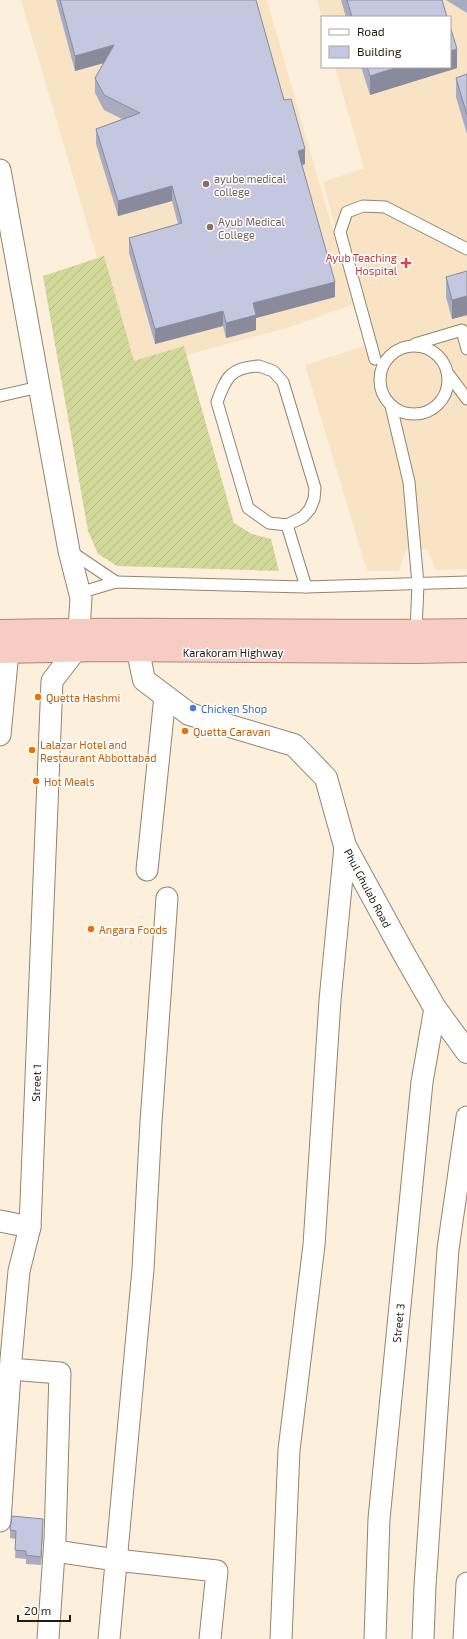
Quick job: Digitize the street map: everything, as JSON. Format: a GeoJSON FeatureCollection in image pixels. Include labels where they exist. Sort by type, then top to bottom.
{"type":"FeatureCollection","features":[{"type":"Feature","properties":{"kind":"highway","name":"Karakoram Highway"},"geometry":{"type":"LineString","coordinates":[[0,631],[79,629],[467,630]]}},
{"type":"Feature","properties":{"kind":"highway","name":"Karakoram Highway"},"geometry":{"type":"LineString","coordinates":[[4,652],[467,651]]}},
{"type":"Feature","properties":{"kind":"street"},"geometry":{"type":"LineString","coordinates":[[0,170],[69,551],[81,598],[79,629]]}},
{"type":"Feature","properties":{"kind":"street","name":"Street 1"},"geometry":{"type":"LineString","coordinates":[[0,1521],[7,1362],[19,1271],[30,1227],[52,682],[75,651]]}},
{"type":"Feature","properties":{"kind":"street","name":"Phul Ghulab Road"},"geometry":{"type":"LineString","coordinates":[[138,651],[144,680],[189,714],[294,745],[326,778],[345,846],[435,1008],[467,1052]]}},
{"type":"Feature","properties":{"kind":"street"},"geometry":{"type":"LineString","coordinates":[[0,735],[4,652]]}},
{"type":"Feature","properties":{"kind":"street"},"geometry":{"type":"LineString","coordinates":[[147,870],[165,696]]}},
{"type":"Feature","properties":{"kind":"street"},"geometry":{"type":"LineString","coordinates":[[281,1639],[289,1450],[314,1245],[330,1000],[345,846]]}},
{"type":"Feature","properties":{"kind":"street"},"geometry":{"type":"LineString","coordinates":[[109,1639],[143,1269],[151,1122],[167,898]]}},
{"type":"Feature","properties":{"kind":"street","name":"Street 3"},"geometry":{"type":"LineString","coordinates":[[375,1639],[381,1503],[422,1082],[435,1008]]}},
{"type":"Feature","properties":{"kind":"street"},"geometry":{"type":"LineString","coordinates":[[423,1639],[448,1249],[467,1117]]}},
{"type":"Feature","properties":{"kind":"street"},"geometry":{"type":"LineString","coordinates":[[0,1221],[30,1227]]}},
{"type":"Feature","properties":{"kind":"street"},"geometry":{"type":"LineString","coordinates":[[7,1362],[60,1373],[54,1551],[48,1639]]}},
{"type":"Feature","properties":{"kind":"street"},"geometry":{"type":"LineString","coordinates":[[54,1551],[116,1560],[217,1571],[210,1639]]}},
{"type":"Feature","properties":{"kind":"street"},"geometry":{"type":"LineString","coordinates":[[464,1639],[467,1583]]}},
{"type":"Feature","properties":{"kind":"lane"},"geometry":{"type":"LineString","coordinates":[[375,359],[340,232],[347,212],[363,206],[385,207],[467,248]]}},
{"type":"Feature","properties":{"kind":"lane"},"geometry":{"type":"LineString","coordinates":[[416,631],[418,584],[409,482],[391,406],[382,394],[380,380],[382,367],[388,357],[398,349],[462,330],[467,349]]}},
{"type":"Feature","properties":{"kind":"lane"},"geometry":{"type":"LineString","coordinates":[[410,345],[423,346],[435,352],[443,360],[449,376],[467,399]]}},
{"type":"Feature","properties":{"kind":"lane"},"geometry":{"type":"LineString","coordinates":[[259,366],[273,371],[283,382],[315,488],[314,499],[310,509],[303,517],[287,525],[269,523],[248,508],[217,402],[223,386],[231,374],[244,367],[259,366]]}},
{"type":"Feature","properties":{"kind":"lane"},"geometry":{"type":"LineString","coordinates":[[391,406],[404,413],[418,415],[432,410],[442,402],[448,389],[449,376]]}},
{"type":"Feature","properties":{"kind":"lane"},"geometry":{"type":"LineString","coordinates":[[0,396],[39,387]]}},
{"type":"Feature","properties":{"kind":"lane"},"geometry":{"type":"LineString","coordinates":[[287,525],[306,587]]}},
{"type":"Feature","properties":{"kind":"lane"},"geometry":{"type":"LineString","coordinates":[[69,551],[116,582]]}},
{"type":"Feature","properties":{"kind":"lane"},"geometry":{"type":"LineString","coordinates":[[79,593],[116,582],[306,587],[467,582]]}},
{"type":"Feature","properties":{"kind":"shaded area","name":"Ayub Medical College"},"geometry":{"type":"Polygon","coordinates":[[[21,0],[267,0],[354,304],[287,328],[130,370],[21,0]]]}},
{"type":"Feature","properties":{"kind":"shaded area","name":"Ayub Teaching Hospital"},"geometry":{"type":"Polygon","coordinates":[[[317,0],[467,0],[467,569],[436,570],[427,549],[416,549],[406,550],[399,571],[367,571],[305,365],[367,345],[323,182],[364,168],[335,68],[451,68],[451,16],[321,16],[317,0]]]}},
{"type":"Feature","properties":{"kind":"green space"},"geometry":{"type":"Polygon","coordinates":[[[104,256],[134,361],[184,346],[234,523],[252,534],[271,539],[279,571],[117,566],[98,554],[88,531],[43,276],[104,256]]]}},
{"type":"Feature","properties":{"kind":"building","name":"Ayub Medical College"},"geometry":{"type":"Polygon","coordinates":[[[60,0],[256,0],[284,100],[291,99],[305,149],[298,151],[335,282],[253,303],[256,315],[226,323],[223,311],[155,329],[129,238],[182,223],[172,186],[118,201],[96,129],[140,113],[104,95],[95,78],[114,45],[75,56],[60,0]]]}},
{"type":"Feature","properties":{"kind":"building"},"geometry":{"type":"Polygon","coordinates":[[[347,0],[442,0],[447,16],[352,16],[347,0]]]}},
{"type":"Feature","properties":{"kind":"building"},"geometry":{"type":"Polygon","coordinates":[[[451,29],[457,49],[451,51],[451,29]]]}},
{"type":"Feature","properties":{"kind":"building"},"geometry":{"type":"Polygon","coordinates":[[[367,68],[395,68],[370,76],[367,68]]]}},
{"type":"Feature","properties":{"kind":"building"},"geometry":{"type":"Polygon","coordinates":[[[467,74],[467,115],[456,78],[467,74]]]}},
{"type":"Feature","properties":{"kind":"building"},"geometry":{"type":"Polygon","coordinates":[[[467,271],[467,296],[452,300],[446,277],[467,271]]]}},
{"type":"Feature","properties":{"kind":"building"},"geometry":{"type":"Polygon","coordinates":[[[12,1516],[43,1519],[41,1557],[26,1555],[26,1551],[15,1550],[16,1531],[10,1530],[12,1516]]]}},
{"type":"Feature","properties":{"kind":"place","name":"ayube medical college"},"geometry":{"type":"Point","coordinates":[206,184]}},
{"type":"Feature","properties":{"kind":"place","name":"Ayub Medical College"},"geometry":{"type":"Point","coordinates":[210,227]}},
{"type":"Feature","properties":{"kind":"place","name":"Ayub Teaching Hospital"},"geometry":{"type":"Point","coordinates":[406,263]}},
{"type":"Feature","properties":{"kind":"place","name":"Quetta Hashmi"},"geometry":{"type":"Point","coordinates":[38,697]}},
{"type":"Feature","properties":{"kind":"place","name":"Chicken Shop"},"geometry":{"type":"Point","coordinates":[193,708]}},
{"type":"Feature","properties":{"kind":"place","name":"Quetta Caravan"},"geometry":{"type":"Point","coordinates":[185,731]}},
{"type":"Feature","properties":{"kind":"place","name":"Lalazar Hotel and Restaurant Abbottabad"},"geometry":{"type":"Point","coordinates":[32,750]}},
{"type":"Feature","properties":{"kind":"place","name":"Hot Meals"},"geometry":{"type":"Point","coordinates":[36,781]}},
{"type":"Feature","properties":{"kind":"place","name":"Angara Foods"},"geometry":{"type":"Point","coordinates":[91,929]}}]}
